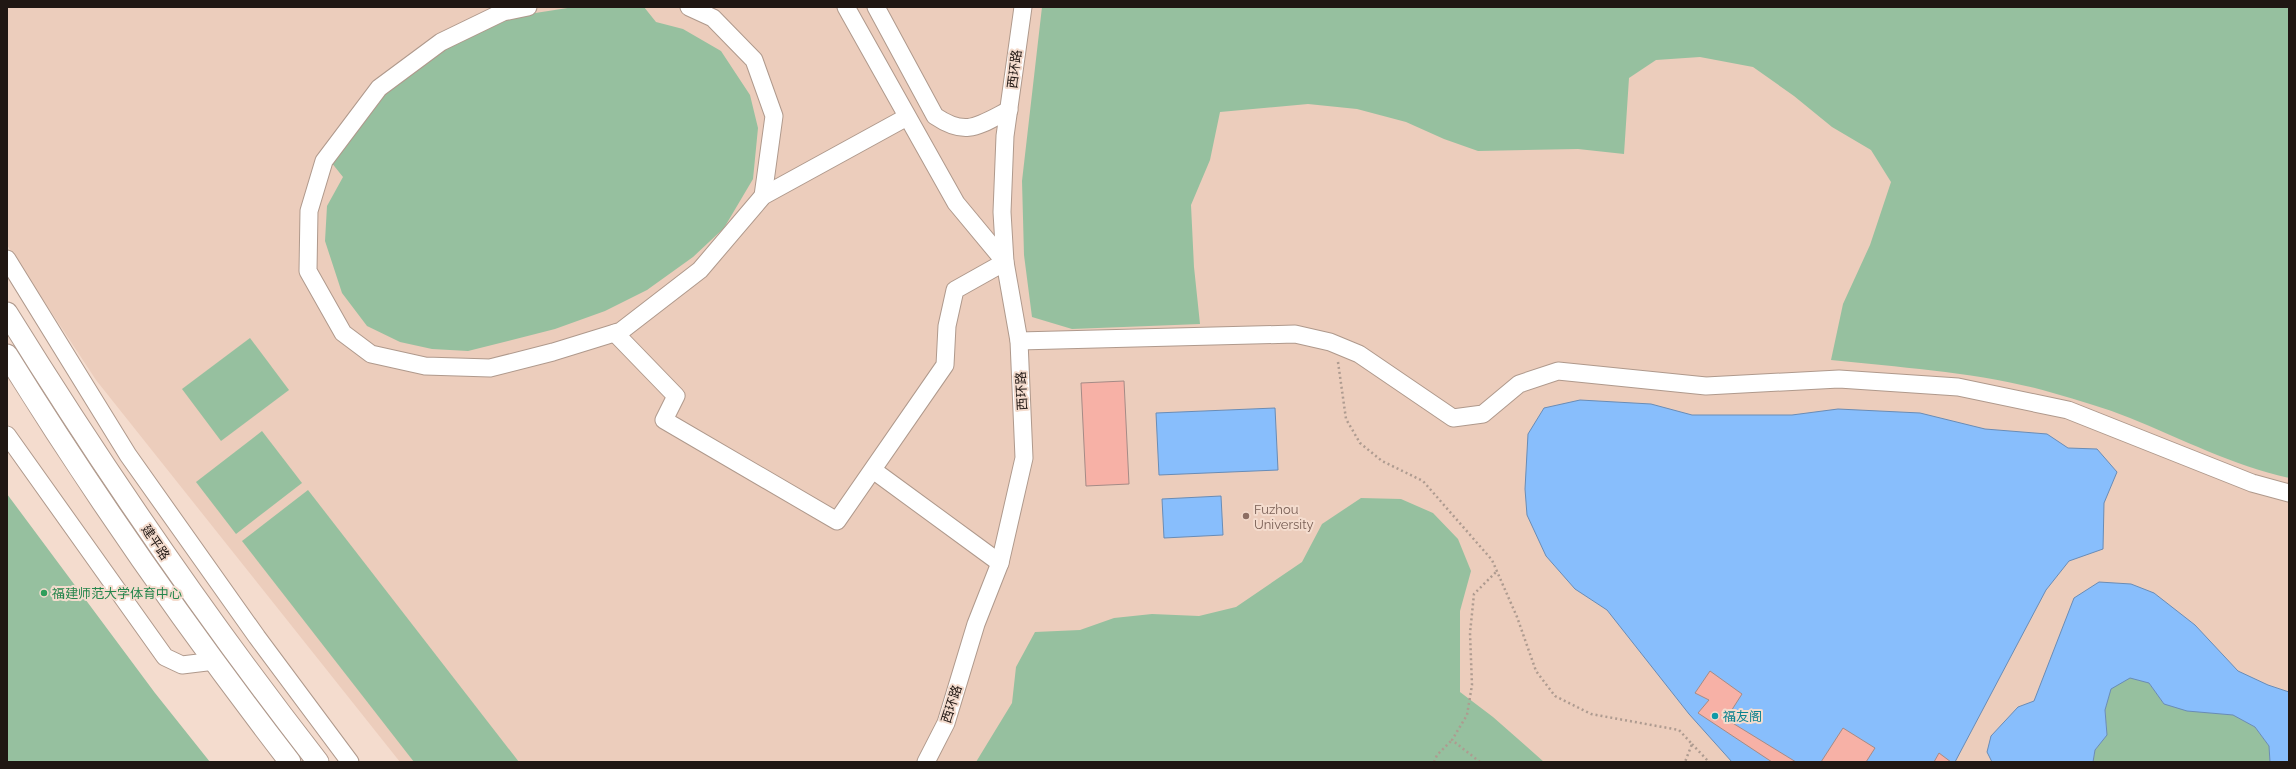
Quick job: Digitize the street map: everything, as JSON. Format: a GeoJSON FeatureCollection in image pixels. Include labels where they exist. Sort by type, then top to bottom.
{"type":"FeatureCollection","features":[{"type":"Feature","properties":{"kind":"main road","name":"建平路"},"geometry":{"type":"LineString","coordinates":[[7,313],[106,469],[170,562],[232,649],[318,762]]}},
{"type":"Feature","properties":{"kind":"main road","name":"建平路"},"geometry":{"type":"LineString","coordinates":[[7,355],[88,482],[214,661],[290,762]]}},
{"type":"Feature","properties":{"kind":"street"},"geometry":{"type":"LineString","coordinates":[[528,7],[503,12],[441,42],[379,88],[324,161],[309,211],[308,271],[343,332],[371,354],[425,366],[490,368],[553,352],[621,331],[700,270],[763,196],[907,117]]}},
{"type":"Feature","properties":{"kind":"street"},"geometry":{"type":"LineString","coordinates":[[689,7],[713,18],[754,60],[774,116],[763,196]]}},
{"type":"Feature","properties":{"kind":"street"},"geometry":{"type":"LineString","coordinates":[[615,333],[676,396],[664,420],[837,521],[945,365],[947,326],[955,290],[1005,262],[956,203],[846,7]]}},
{"type":"Feature","properties":{"kind":"street"},"geometry":{"type":"LineString","coordinates":[[876,7],[934,116],[950,126],[974,128],[1008,110]]}},
{"type":"Feature","properties":{"kind":"street","name":"西环路"},"geometry":{"type":"LineString","coordinates":[[926,762],[946,723],[976,624],[1000,563],[1024,458],[1019,341],[1005,262],[1002,212],[1008,110],[1023,7]]}},
{"type":"Feature","properties":{"kind":"street"},"geometry":{"type":"LineString","coordinates":[[917,135],[942,121]]}},
{"type":"Feature","properties":{"kind":"street"},"geometry":{"type":"LineString","coordinates":[[7,259],[128,455],[257,638],[350,762]]}},
{"type":"Feature","properties":{"kind":"street"},"geometry":{"type":"LineString","coordinates":[[1019,341],[1294,334],[1337,345],[1359,354],[1453,418],[1484,414],[1519,384],[1558,371],[1706,386],[1839,379],[1958,387],[2068,410],[2252,483],[2289,493]]}},
{"type":"Feature","properties":{"kind":"street"},"geometry":{"type":"LineString","coordinates":[[7,434],[165,657],[182,665],[214,661]]}},
{"type":"Feature","properties":{"kind":"street"},"geometry":{"type":"LineString","coordinates":[[873,470],[1000,563]]}},
{"type":"Feature","properties":{"kind":"path"},"geometry":{"type":"LineString","coordinates":[[1337,345],[1338,373],[1346,419],[1360,443],[1382,461],[1423,481],[1492,560],[1517,617],[1536,671],[1555,696],[1591,714],[1679,730],[1709,762]]}},
{"type":"Feature","properties":{"kind":"path"},"geometry":{"type":"LineString","coordinates":[[1434,762],[1437,755],[1452,740],[1467,715],[1472,685],[1470,633],[1474,594],[1497,571]]}},
{"type":"Feature","properties":{"kind":"path"},"geometry":{"type":"LineString","coordinates":[[1452,740],[1480,762]]}},
{"type":"Feature","properties":{"kind":"path"},"geometry":{"type":"LineString","coordinates":[[1685,762],[1692,744]]}},
{"type":"Feature","properties":{"kind":"shaded area","name":"Fuzhou University"},"geometry":{"type":"Polygon","coordinates":[[[7,7],[2289,7],[2289,762],[400,762],[96,380],[7,245],[7,7]]]}},
{"type":"Feature","properties":{"kind":"green space"},"geometry":{"type":"Polygon","coordinates":[[[574,7],[644,7],[656,22],[683,29],[721,51],[750,95],[758,128],[753,179],[724,228],[693,257],[647,290],[605,311],[555,329],[468,351],[432,349],[400,342],[367,326],[342,293],[325,241],[327,206],[343,177],[331,162],[384,93],[445,49],[516,16],[574,7]]]}},
{"type":"Feature","properties":{"kind":"green space"},"geometry":{"type":"Polygon","coordinates":[[[1042,7],[2289,7],[2289,478],[2248,467],[2111,411],[2072,398],[2026,386],[1970,375],[1831,360],[1843,304],[1870,245],[1891,182],[1871,150],[1832,127],[1794,96],[1753,67],[1700,57],[1656,60],[1629,78],[1624,154],[1578,149],[1478,151],[1444,139],[1406,122],[1357,109],[1308,104],[1220,112],[1210,160],[1191,205],[1194,267],[1200,324],[1072,329],[1032,317],[1024,255],[1022,181],[1042,7]]]}},
{"type":"Feature","properties":{"kind":"green space"},"geometry":{"type":"Polygon","coordinates":[[[250,338],[289,390],[221,441],[182,389],[250,338]]]}},
{"type":"Feature","properties":{"kind":"green space"},"geometry":{"type":"Polygon","coordinates":[[[262,431],[302,483],[236,534],[196,482],[262,431]]]}},
{"type":"Feature","properties":{"kind":"green space"},"geometry":{"type":"Polygon","coordinates":[[[308,490],[519,762],[414,762],[242,541],[308,490]]]}},
{"type":"Feature","properties":{"kind":"green space","name":"福建师范大学体育中心"},"geometry":{"type":"Polygon","coordinates":[[[7,494],[155,693],[210,762],[7,762],[7,494]]]}},
{"type":"Feature","properties":{"kind":"green space"},"geometry":{"type":"Polygon","coordinates":[[[1361,498],[1401,499],[1433,513],[1458,539],[1471,571],[1460,611],[1460,692],[1493,717],[1544,762],[976,762],[1012,703],[1016,667],[1035,632],[1080,630],[1114,618],[1152,614],[1199,616],[1236,607],[1302,562],[1322,524],[1361,498]]]}},
{"type":"Feature","properties":{"kind":"green space"},"geometry":{"type":"Polygon","coordinates":[[[2130,677],[2149,683],[2164,704],[2234,715],[2255,727],[2269,746],[2270,762],[2093,762],[2095,750],[2107,734],[2105,710],[2111,688],[2130,677]]]}},
{"type":"Feature","properties":{"kind":"water"},"geometry":{"type":"Polygon","coordinates":[[[1580,400],[1651,404],[1692,415],[1792,415],[1838,409],[1920,413],[1985,429],[2047,434],[2068,448],[2097,449],[2117,472],[2104,503],[2103,549],[2069,561],[2046,590],[1955,762],[1732,762],[1689,714],[1607,610],[1575,589],[1546,556],[1527,515],[1525,489],[1528,434],[1544,408],[1580,400]]]}},
{"type":"Feature","properties":{"kind":"water"},"geometry":{"type":"Polygon","coordinates":[[[1275,408],[1278,470],[1159,475],[1156,413],[1275,408]]]}},
{"type":"Feature","properties":{"kind":"water"},"geometry":{"type":"Polygon","coordinates":[[[1221,496],[1223,535],[1164,538],[1162,499],[1221,496]]]}},
{"type":"Feature","properties":{"kind":"water"},"geometry":{"type":"Polygon","coordinates":[[[2099,582],[2131,584],[2154,593],[2195,625],[2238,671],[2268,685],[2289,692],[2289,762],[2270,762],[2269,746],[2255,727],[2233,715],[2187,711],[2164,704],[2149,683],[2130,678],[2111,689],[2105,710],[2107,735],[2095,750],[2093,762],[1992,762],[1987,752],[1991,736],[2018,707],[2034,701],[2074,598],[2099,582]]]}},
{"type":"Feature","properties":{"kind":"building"},"geometry":{"type":"Polygon","coordinates":[[[1124,381],[1129,484],[1086,486],[1081,383],[1124,381]]]}},
{"type":"Feature","properties":{"kind":"building","name":"福友阁"},"geometry":{"type":"Polygon","coordinates":[[[1710,671],[1742,694],[1726,719],[1796,762],[1772,762],[1698,713],[1709,700],[1695,693],[1710,671]]]}},
{"type":"Feature","properties":{"kind":"building"},"geometry":{"type":"Polygon","coordinates":[[[1843,728],[1875,748],[1866,762],[1821,762],[1843,728]]]}},
{"type":"Feature","properties":{"kind":"building"},"geometry":{"type":"Polygon","coordinates":[[[1939,753],[1951,762],[1934,762],[1939,753]]]}},
{"type":"Feature","properties":{"kind":"place","name":"Fuzhou University"},"geometry":{"type":"Point","coordinates":[1246,516]}},
{"type":"Feature","properties":{"kind":"place","name":"福建师范大学体育中心"},"geometry":{"type":"Point","coordinates":[44,593]}},
{"type":"Feature","properties":{"kind":"place","name":"福友阁"},"geometry":{"type":"Point","coordinates":[1715,716]}}]}
